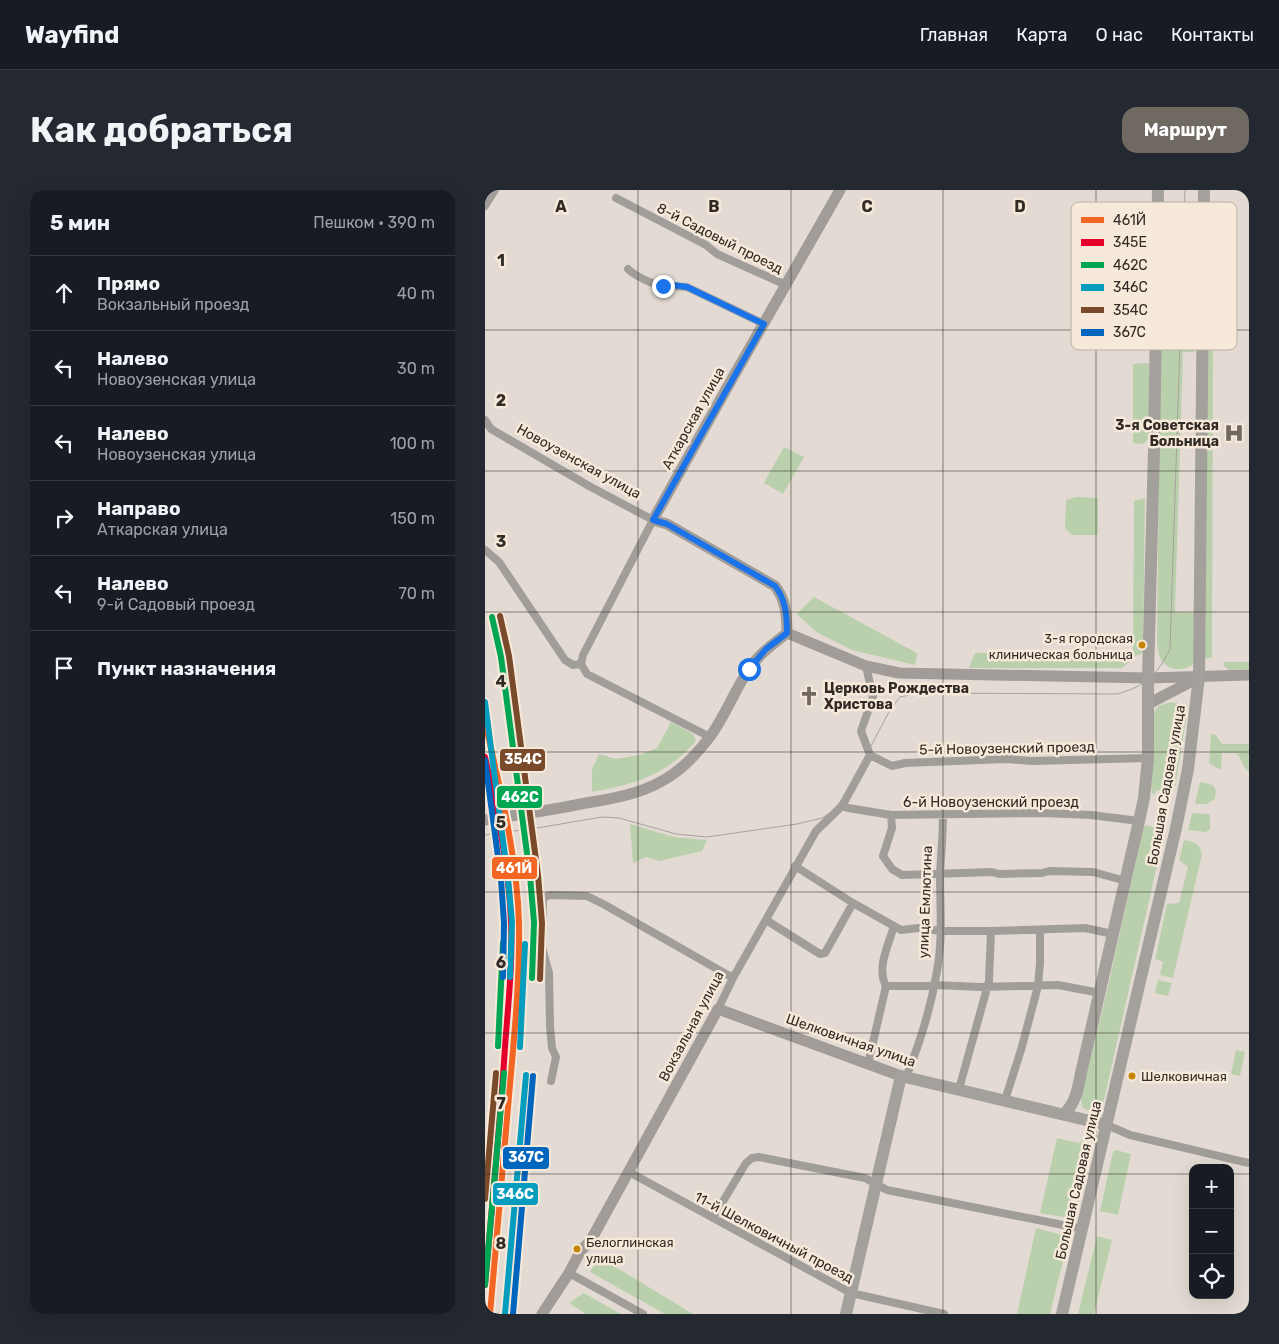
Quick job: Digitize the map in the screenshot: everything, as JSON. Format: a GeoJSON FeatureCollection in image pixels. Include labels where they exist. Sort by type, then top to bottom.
{"type":"FeatureCollection","features":[{"type":"Feature","properties":{"kind":"main road","name":"Аткарская улица"},"geometry":{"type":"LineString","coordinates":[[653,520],[840,190]]}},
{"type":"Feature","properties":{"kind":"main road","name":"Большая Садовая улица"},"geometry":{"type":"LineString","coordinates":[[1064,1114],[1074,1100],[1144,798],[1148,758],[1156,350]]}},
{"type":"Feature","properties":{"kind":"main road","name":"Большая Садовая улица"},"geometry":{"type":"LineString","coordinates":[[1062,1314],[1181,806],[1188,769],[1199,677],[1202,350]]}},
{"type":"Feature","properties":{"kind":"main road","name":"Новоузенская улица"},"geometry":{"type":"LineString","coordinates":[[653,520],[667,524],[775,586],[782,595],[787,616],[787,633]]}},
{"type":"Feature","properties":{"kind":"main road"},"geometry":{"type":"LineString","coordinates":[[485,820],[535,813],[612,798],[639,791],[661,782],[677,772],[710,737],[749,669],[766,649],[787,633],[866,666],[899,673],[1148,678],[1249,675]]}},
{"type":"Feature","properties":{"kind":"main road"},"geometry":{"type":"LineString","coordinates":[[1149,704],[1199,677]]}},
{"type":"Feature","properties":{"kind":"main road","name":"Шелковичная улица"},"geometry":{"type":"LineString","coordinates":[[718,1008],[904,1076],[1107,1125]]}},
{"type":"Feature","properties":{"kind":"main road","name":"Вокзальная улица"},"geometry":{"type":"LineString","coordinates":[[543,1314],[580,1252],[591,1240],[718,1008]]}},
{"type":"Feature","properties":{"kind":"main road","name":"улица Емлютина"},"geometry":{"type":"LineString","coordinates":[[845,1314],[904,1076]]}},
{"type":"Feature","properties":{"kind":"street"},"geometry":{"type":"LineString","coordinates":[[485,206],[495,190]]}},
{"type":"Feature","properties":{"kind":"street","name":"8-й Садовый проезд"},"geometry":{"type":"LineString","coordinates":[[616,198],[706,246],[717,254],[785,285]]}},
{"type":"Feature","properties":{"kind":"street"},"geometry":{"type":"LineString","coordinates":[[628,269],[634,275],[663,286],[687,287],[764,324]]}},
{"type":"Feature","properties":{"kind":"street","name":"Новоузенская улица"},"geometry":{"type":"LineString","coordinates":[[485,420],[491,429],[589,486],[653,520]]}},
{"type":"Feature","properties":{"kind":"street","name":"Аткарская улица"},"geometry":{"type":"LineString","coordinates":[[581,664],[583,655],[653,520]]}},
{"type":"Feature","properties":{"kind":"street"},"geometry":{"type":"LineString","coordinates":[[485,550],[499,562],[565,660],[573,665],[581,664],[587,674],[710,737]]}},
{"type":"Feature","properties":{"kind":"street"},"geometry":{"type":"LineString","coordinates":[[866,666],[873,697],[861,731],[870,755]]}},
{"type":"Feature","properties":{"kind":"street","name":"5-й Новоузенский проезд"},"geometry":{"type":"LineString","coordinates":[[870,755],[892,766],[905,763],[949,761],[1148,758]]}},
{"type":"Feature","properties":{"kind":"street","name":"Вокзальная улица"},"geometry":{"type":"LineString","coordinates":[[718,1008],[816,831],[843,806],[870,755]]}},
{"type":"Feature","properties":{"kind":"street","name":"6-й Новоузенский проезд"},"geometry":{"type":"LineString","coordinates":[[843,806],[891,815],[1091,814],[1139,821]]}},
{"type":"Feature","properties":{"kind":"street","name":"улица Емлютина"},"geometry":{"type":"LineString","coordinates":[[904,1076],[914,1059],[925,1024],[937,970],[941,931],[940,872],[943,814]]}},
{"type":"Feature","properties":{"kind":"street"},"geometry":{"type":"LineString","coordinates":[[891,815],[892,828],[883,856],[892,869],[902,875],[940,872],[992,872],[999,874],[1049,871],[1093,872],[1126,880]]}},
{"type":"Feature","properties":{"kind":"street"},"geometry":{"type":"LineString","coordinates":[[795,866],[853,903],[901,930],[918,928],[941,931],[991,931],[1085,928],[1113,934]]}},
{"type":"Feature","properties":{"kind":"street"},"geometry":{"type":"LineString","coordinates":[[551,1081],[556,1058],[552,1048],[549,1026],[549,973],[543,947],[543,898],[550,895],[587,896],[733,978]]}},
{"type":"Feature","properties":{"kind":"street"},"geometry":{"type":"LineString","coordinates":[[766,920],[821,954],[825,953],[853,903]]}},
{"type":"Feature","properties":{"kind":"street"},"geometry":{"type":"LineString","coordinates":[[868,1064],[886,986],[882,973],[884,956],[894,926]]}},
{"type":"Feature","properties":{"kind":"street"},"geometry":{"type":"LineString","coordinates":[[1005,1100],[1038,986],[1040,930]]}},
{"type":"Feature","properties":{"kind":"street"},"geometry":{"type":"LineString","coordinates":[[959,1089],[987,986],[991,931]]}},
{"type":"Feature","properties":{"kind":"street"},"geometry":{"type":"LineString","coordinates":[[886,986],[1058,985],[1100,993]]}},
{"type":"Feature","properties":{"kind":"street"},"geometry":{"type":"LineString","coordinates":[[1107,1125],[1130,1136],[1249,1163]]}},
{"type":"Feature","properties":{"kind":"street"},"geometry":{"type":"LineString","coordinates":[[713,1218],[746,1163],[752,1158],[759,1157],[865,1178],[887,1190],[1083,1229]]}},
{"type":"Feature","properties":{"kind":"street","name":"11-й Шелковичный проезд"},"geometry":{"type":"LineString","coordinates":[[629,1172],[851,1293],[943,1314]]}},
{"type":"Feature","properties":{"kind":"street"},"geometry":{"type":"LineString","coordinates":[[569,1273],[643,1314]]}},
{"type":"Feature","properties":{"kind":"green space"},"geometry":{"type":"Polygon","coordinates":[[[1160,350],[1195,350],[1195,352],[1183,352],[1175,612],[1195,613],[1194,659],[1192,665],[1181,669],[1169,667],[1161,660],[1157,643],[1160,350]]]}},
{"type":"Feature","properties":{"kind":"green space"},"geometry":{"type":"Polygon","coordinates":[[[1206,350],[1213,350],[1212,658],[1205,658],[1206,350]]]}},
{"type":"Feature","properties":{"kind":"green space"},"geometry":{"type":"Polygon","coordinates":[[[1149,363],[1149,439],[1143,444],[1133,443],[1133,364],[1149,363]]]}},
{"type":"Feature","properties":{"kind":"green space"},"geometry":{"type":"Polygon","coordinates":[[[784,447],[804,457],[783,494],[764,483],[784,447]]]}},
{"type":"Feature","properties":{"kind":"green space"},"geometry":{"type":"Polygon","coordinates":[[[1076,497],[1098,498],[1098,535],[1072,535],[1065,528],[1066,500],[1076,497]]]}},
{"type":"Feature","properties":{"kind":"green space"},"geometry":{"type":"Polygon","coordinates":[[[1145,498],[1143,653],[1133,657],[1134,501],[1145,498]]]}},
{"type":"Feature","properties":{"kind":"green space"},"geometry":{"type":"Polygon","coordinates":[[[814,597],[917,653],[915,665],[852,650],[816,632],[797,614],[814,597]]]}},
{"type":"Feature","properties":{"kind":"green space"},"geometry":{"type":"Polygon","coordinates":[[[1079,652],[1079,661],[1132,660],[1122,668],[969,668],[975,653],[1079,652]]]}},
{"type":"Feature","properties":{"kind":"green space"},"geometry":{"type":"Polygon","coordinates":[[[1224,662],[1249,662],[1249,669],[1229,670],[1224,666],[1224,662]]]}},
{"type":"Feature","properties":{"kind":"green space"},"geometry":{"type":"Polygon","coordinates":[[[1171,702],[1184,705],[1187,714],[1175,788],[1171,793],[1156,790],[1155,795],[1152,793],[1151,786],[1154,713],[1158,706],[1171,702]]]}},
{"type":"Feature","properties":{"kind":"green space"},"geometry":{"type":"Polygon","coordinates":[[[671,722],[693,734],[696,741],[685,753],[662,770],[649,776],[623,785],[592,792],[592,769],[599,754],[616,759],[640,755],[657,748],[671,722]]]}},
{"type":"Feature","properties":{"kind":"green space"},"geometry":{"type":"Polygon","coordinates":[[[1211,734],[1216,735],[1222,744],[1249,744],[1249,772],[1236,753],[1222,753],[1221,770],[1209,763],[1211,734]]]}},
{"type":"Feature","properties":{"kind":"green space"},"geometry":{"type":"Polygon","coordinates":[[[1200,782],[1213,785],[1216,790],[1215,799],[1206,804],[1195,804],[1200,782]]]}},
{"type":"Feature","properties":{"kind":"green space"},"geometry":{"type":"Polygon","coordinates":[[[1192,813],[1210,814],[1210,829],[1206,832],[1188,830],[1192,813]]]}},
{"type":"Feature","properties":{"kind":"green space"},"geometry":{"type":"Polygon","coordinates":[[[630,824],[674,837],[707,840],[702,851],[659,861],[646,857],[633,863],[630,824]]]}},
{"type":"Feature","properties":{"kind":"green space"},"geometry":{"type":"Polygon","coordinates":[[[1144,825],[1165,830],[1104,1100],[1095,1110],[1089,1110],[1082,1107],[1081,1098],[1144,825]]]}},
{"type":"Feature","properties":{"kind":"green space"},"geometry":{"type":"Polygon","coordinates":[[[1184,840],[1196,844],[1202,854],[1173,978],[1160,975],[1163,962],[1155,959],[1167,904],[1179,903],[1188,867],[1179,860],[1184,840]]]}},
{"type":"Feature","properties":{"kind":"green space"},"geometry":{"type":"Polygon","coordinates":[[[1158,980],[1172,983],[1168,996],[1155,993],[1158,980]]]}},
{"type":"Feature","properties":{"kind":"green space"},"geometry":{"type":"Polygon","coordinates":[[[1236,1050],[1245,1052],[1240,1076],[1231,1074],[1236,1050]]]}},
{"type":"Feature","properties":{"kind":"green space"},"geometry":{"type":"Polygon","coordinates":[[[1057,1138],[1078,1143],[1086,1139],[1092,1145],[1075,1216],[1069,1218],[1040,1213],[1057,1138]]]}},
{"type":"Feature","properties":{"kind":"green space"},"geometry":{"type":"Polygon","coordinates":[[[1116,1150],[1131,1154],[1118,1215],[1100,1211],[1113,1152],[1116,1150]]]}},
{"type":"Feature","properties":{"kind":"green space"},"geometry":{"type":"Polygon","coordinates":[[[1036,1228],[1066,1236],[1068,1240],[1050,1314],[1017,1314],[1036,1228]]]}},
{"type":"Feature","properties":{"kind":"green space"},"geometry":{"type":"Polygon","coordinates":[[[1097,1236],[1112,1240],[1094,1314],[1078,1314],[1097,1236]]]}},
{"type":"Feature","properties":{"kind":"green space"},"geometry":{"type":"Polygon","coordinates":[[[599,1257],[693,1314],[665,1314],[590,1272],[599,1257]]]}},
{"type":"Feature","properties":{"kind":"green space"},"geometry":{"type":"Polygon","coordinates":[[[584,1293],[621,1314],[586,1314],[569,1303],[584,1293]]]}},
{"type":"Feature","properties":{"kind":"tram line"},"geometry":{"type":"LineString","coordinates":[[1185,190],[1185,202]]}},
{"type":"Feature","properties":{"kind":"tram line"},"geometry":{"type":"LineString","coordinates":[[485,835],[602,817],[619,818],[676,834],[707,837],[797,824],[822,818],[834,810],[844,797],[890,710],[900,697],[918,693],[1117,694],[1143,683],[1155,673],[1170,649],[1180,350]]}},
{"type":"Feature","properties":{"kind":"transit line","name":"354С"},"geometry":{"type":"LineString","coordinates":[[500,616],[509,656],[538,875],[542,923],[540,979]]}},
{"type":"Feature","properties":{"kind":"transit line","name":"462С"},"geometry":{"type":"LineString","coordinates":[[492,617],[501,657],[530,876],[534,922],[532,978]]}},
{"type":"Feature","properties":{"kind":"transit line","name":"346С"},"geometry":{"type":"LineString","coordinates":[[485,702],[512,922],[510,977]]}},
{"type":"Feature","properties":{"kind":"transit line","name":"461Й"},"geometry":{"type":"LineString","coordinates":[[485,722],[511,847],[518,898],[519,923],[516,1010],[490,1314]]}},
{"type":"Feature","properties":{"kind":"transit line","name":"345Е"},"geometry":{"type":"LineString","coordinates":[[485,757],[505,859],[510,900],[511,937],[510,984],[501,1106],[485,1285]]}},
{"type":"Feature","properties":{"kind":"transit line","name":"367С"},"geometry":{"type":"LineString","coordinates":[[485,760],[501,879],[504,923],[503,977]]}},
{"type":"Feature","properties":{"kind":"transit line","name":"462С"},"geometry":{"type":"LineString","coordinates":[[498,1046],[503,943]]}},
{"type":"Feature","properties":{"kind":"transit line","name":"346С"},"geometry":{"type":"LineString","coordinates":[[520,1047],[525,944]]}},
{"type":"Feature","properties":{"kind":"transit line","name":"354С"},"geometry":{"type":"LineString","coordinates":[[485,1199],[496,1073]]}},
{"type":"Feature","properties":{"kind":"transit line","name":"462С"},"geometry":{"type":"LineString","coordinates":[[485,1285],[504,1073]]}},
{"type":"Feature","properties":{"kind":"transit line","name":"346С"},"geometry":{"type":"LineString","coordinates":[[505,1314],[526,1075]]}},
{"type":"Feature","properties":{"kind":"transit line","name":"367С"},"geometry":{"type":"LineString","coordinates":[[513,1314],[533,1076]]}},
{"type":"Feature","properties":{"kind":"place","name":"3-я Советская Больница"},"geometry":{"type":"Point","coordinates":[1234,433]}},
{"type":"Feature","properties":{"kind":"place","name":"3-я городская клиническая больница"},"geometry":{"type":"Point","coordinates":[1142,645]}},
{"type":"Feature","properties":{"kind":"place","name":"Церковь Рождества Христова"},"geometry":{"type":"Point","coordinates":[809,696]}},
{"type":"Feature","properties":{"kind":"place","name":"Шелковичная"},"geometry":{"type":"Point","coordinates":[1132,1076]}},
{"type":"Feature","properties":{"kind":"place","name":"Белоглинская улица"},"geometry":{"type":"Point","coordinates":[577,1249]}},
{"type":"Feature","properties":{"kind":"route"},"geometry":{"type":"LineString","coordinates":[[663,286],[687,287],[764,324],[653,520],[667,524],[775,586],[782,595],[787,616],[787,633],[766,649],[749,669]]}}]}
